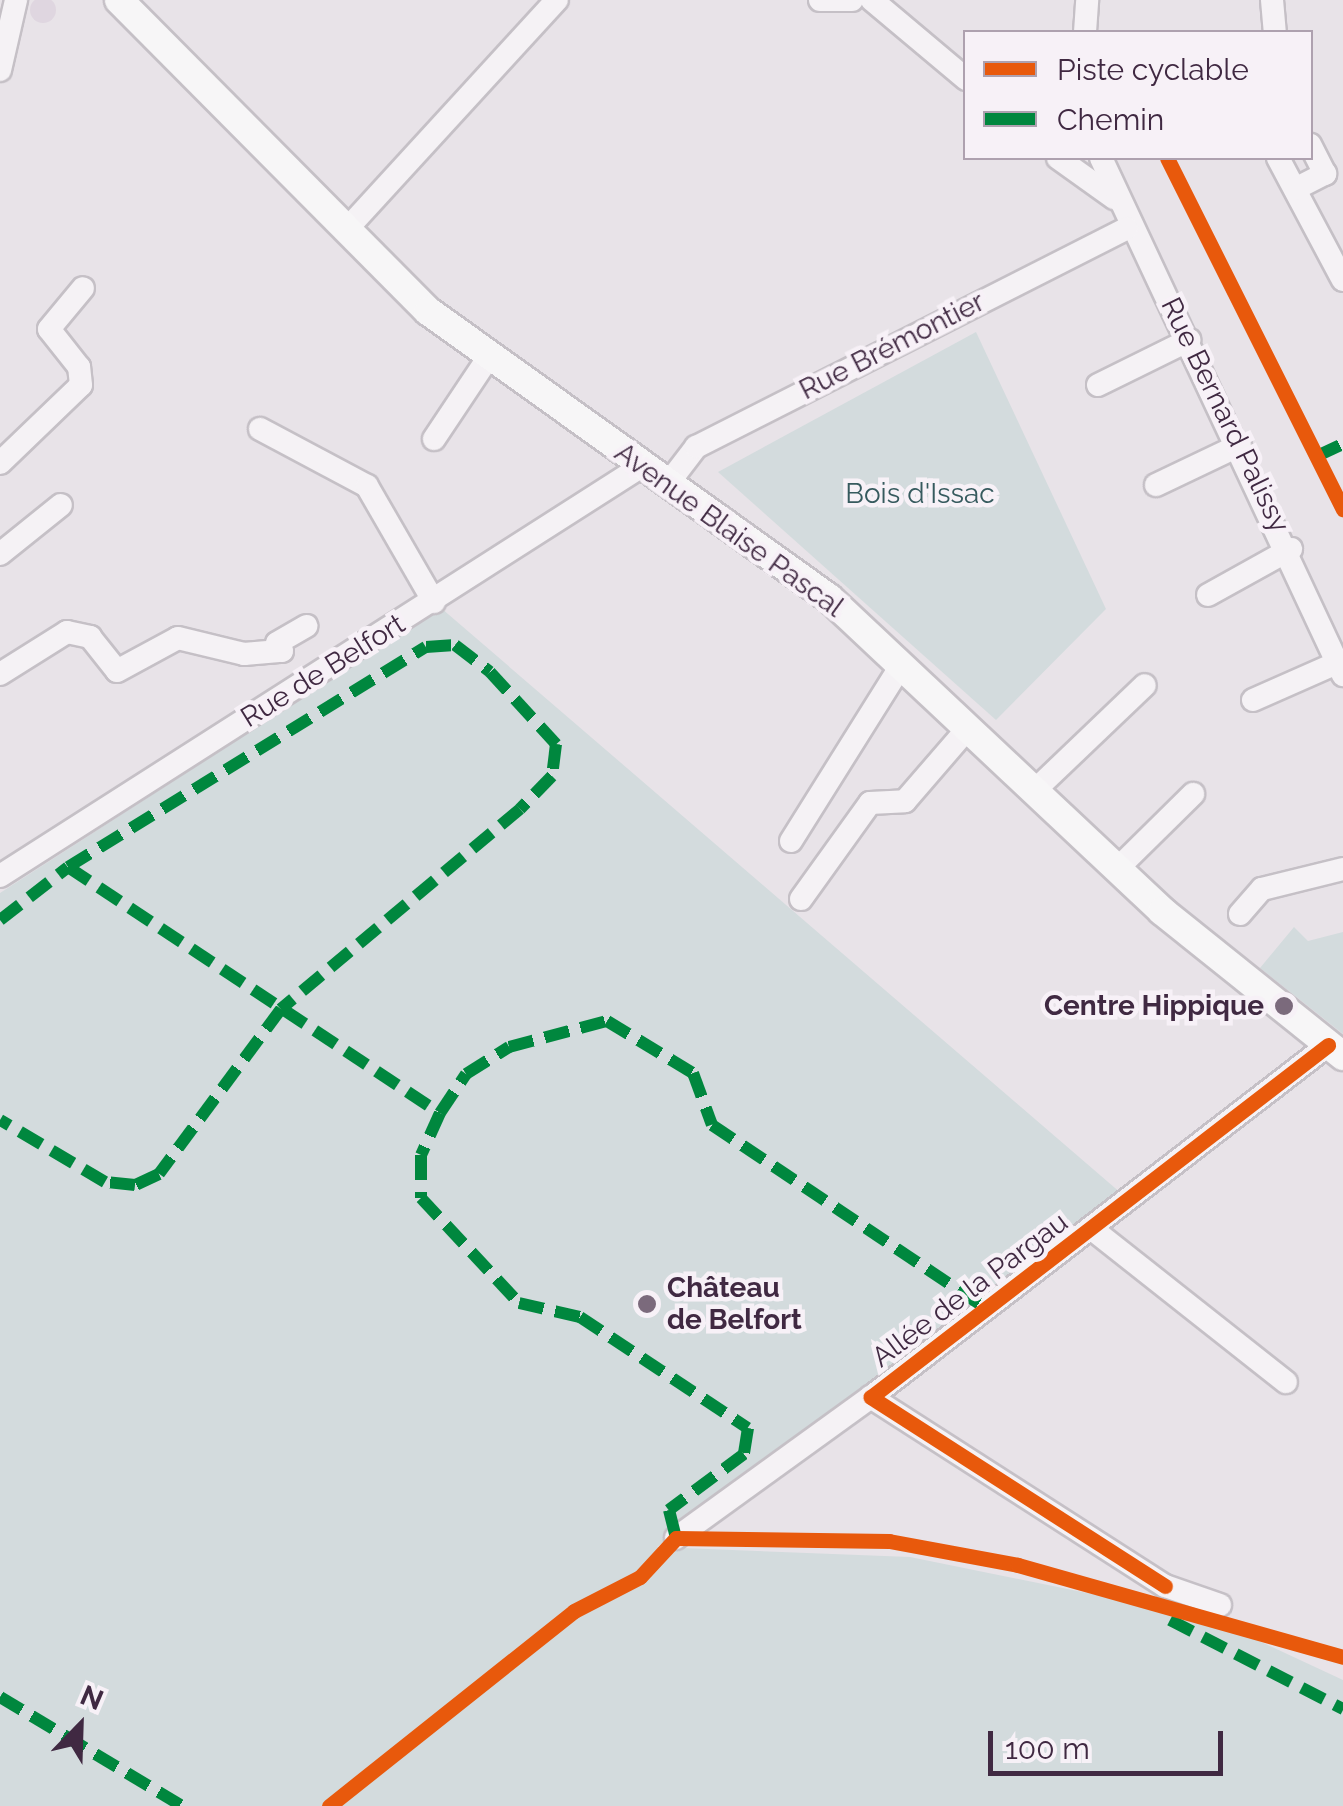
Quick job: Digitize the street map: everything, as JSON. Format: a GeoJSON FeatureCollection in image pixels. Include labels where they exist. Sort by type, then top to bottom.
{"type":"FeatureCollection","features":[{"type":"Feature","properties":{"kind":"main road","name":"Avenue Blaise Pascal"},"geometry":{"type":"LineString","coordinates":[[120,0],[346,230],[488,358],[670,481],[902,664],[1117,869],[1336,1051]]}},
{"type":"Feature","properties":{"kind":"street"},"geometry":{"type":"LineString","coordinates":[[0,70],[16,0]]}},
{"type":"Feature","properties":{"kind":"street"},"geometry":{"type":"LineString","coordinates":[[346,230],[557,0]]}},
{"type":"Feature","properties":{"kind":"street"},"geometry":{"type":"LineString","coordinates":[[820,0],[852,0]]}},
{"type":"Feature","properties":{"kind":"street"},"geometry":{"type":"LineString","coordinates":[[872,0],[963,76]]}},
{"type":"Feature","properties":{"kind":"street"},"geometry":{"type":"LineString","coordinates":[[1085,30],[1087,0]]}},
{"type":"Feature","properties":{"kind":"street"},"geometry":{"type":"LineString","coordinates":[[1272,0],[1275,30]]}},
{"type":"Feature","properties":{"kind":"street"},"geometry":{"type":"LineString","coordinates":[[1295,190],[1334,169],[1313,148]]}},
{"type":"Feature","properties":{"kind":"street"},"geometry":{"type":"LineString","coordinates":[[1061,160],[1114,198]]}},
{"type":"Feature","properties":{"kind":"street","name":"Rue Bernard Palissy"},"geometry":{"type":"LineString","coordinates":[[1102,160],[1127,228],[1189,340],[1292,549],[1341,669]]}},
{"type":"Feature","properties":{"kind":"street"},"geometry":{"type":"LineString","coordinates":[[1279,160],[1343,280]]}},
{"type":"Feature","properties":{"kind":"street","name":"Rue Brémontier"},"geometry":{"type":"LineString","coordinates":[[670,481],[696,447],[1127,228]]}},
{"type":"Feature","properties":{"kind":"street"},"geometry":{"type":"LineString","coordinates":[[0,464],[81,384],[79,367],[49,329],[83,288]]}},
{"type":"Feature","properties":{"kind":"street"},"geometry":{"type":"LineString","coordinates":[[1098,385],[1189,340]]}},
{"type":"Feature","properties":{"kind":"street"},"geometry":{"type":"LineString","coordinates":[[434,439],[488,358]]}},
{"type":"Feature","properties":{"kind":"street"},"geometry":{"type":"LineString","coordinates":[[260,429],[367,486],[434,602]]}},
{"type":"Feature","properties":{"kind":"street"},"geometry":{"type":"LineString","coordinates":[[1156,485],[1240,445]]}},
{"type":"Feature","properties":{"kind":"street","name":"Rue de Belfort"},"geometry":{"type":"LineString","coordinates":[[0,876],[645,464]]}},
{"type":"Feature","properties":{"kind":"street"},"geometry":{"type":"LineString","coordinates":[[0,554],[61,505]]}},
{"type":"Feature","properties":{"kind":"street"},"geometry":{"type":"LineString","coordinates":[[1208,596],[1292,549]]}},
{"type":"Feature","properties":{"kind":"street"},"geometry":{"type":"LineString","coordinates":[[304,682],[277,644],[308,626]]}},
{"type":"Feature","properties":{"kind":"street"},"geometry":{"type":"LineString","coordinates":[[0,674],[67,632],[90,637],[117,671],[178,638],[244,654],[282,651]]}},
{"type":"Feature","properties":{"kind":"street"},"geometry":{"type":"LineString","coordinates":[[790,842],[902,664]]}},
{"type":"Feature","properties":{"kind":"street"},"geometry":{"type":"LineString","coordinates":[[1253,700],[1341,669]]}},
{"type":"Feature","properties":{"kind":"street"},"geometry":{"type":"LineString","coordinates":[[1034,791],[1145,685]]}},
{"type":"Feature","properties":{"kind":"street"},"geometry":{"type":"LineString","coordinates":[[801,898],[870,803],[905,801],[968,728]]}},
{"type":"Feature","properties":{"kind":"street"},"geometry":{"type":"LineString","coordinates":[[1117,869],[1193,794]]}},
{"type":"Feature","properties":{"kind":"street"},"geometry":{"type":"LineString","coordinates":[[1240,914],[1262,889],[1343,868]]}},
{"type":"Feature","properties":{"kind":"street","name":"Allée de la Pargau"},"geometry":{"type":"LineString","coordinates":[[676,1538],[1336,1051]]}},
{"type":"Feature","properties":{"kind":"street"},"geometry":{"type":"LineString","coordinates":[[1092,1229],[1286,1382]]}},
{"type":"Feature","properties":{"kind":"street","name":"Allée de la Pargau"},"geometry":{"type":"LineString","coordinates":[[871,1397],[1165,1586],[1220,1605]]}},
{"type":"Feature","properties":{"kind":"shaded area"},"geometry":{"type":"Polygon","coordinates":[[[37,-1],[49,-1],[55,5],[55,15],[48,22],[38,22],[31,15],[31,5],[37,-1]]]}},
{"type":"Feature","properties":{"kind":"green space","name":"Bois d'Issac"},"geometry":{"type":"Polygon","coordinates":[[[976,332],[1106,609],[996,720],[718,472],[976,332]]]}},
{"type":"Feature","properties":{"kind":"green space"},"geometry":{"type":"Polygon","coordinates":[[[441,608],[1122,1194],[657,1547],[910,1557],[1210,1618],[1343,1680],[1343,1806],[0,1806],[0,893],[441,608]]]}},
{"type":"Feature","properties":{"kind":"green space"},"geometry":{"type":"Polygon","coordinates":[[[1294,927],[1308,941],[1343,932],[1343,1034],[1260,968],[1294,927]]]}},
{"type":"Feature","properties":{"kind":"marked path"},"geometry":{"type":"LineString","coordinates":[[1317,456],[1343,444]]}},
{"type":"Feature","properties":{"kind":"marked path"},"geometry":{"type":"LineString","coordinates":[[0,920],[68,867],[426,647],[455,645],[490,672],[556,744],[552,776],[520,809],[281,1009],[159,1174],[135,1185],[105,1182],[0,1120]]}},
{"type":"Feature","properties":{"kind":"marked path"},"geometry":{"type":"LineString","coordinates":[[68,867],[440,1113],[421,1155],[421,1198],[519,1303],[580,1317],[748,1428],[744,1454],[669,1510],[676,1538]]}},
{"type":"Feature","properties":{"kind":"marked path"},"geometry":{"type":"LineString","coordinates":[[440,1113],[466,1074],[509,1047],[607,1021],[693,1073],[712,1125],[987,1309]]}},
{"type":"Feature","properties":{"kind":"marked path"},"geometry":{"type":"LineString","coordinates":[[1170,1620],[1343,1709]]}},
{"type":"Feature","properties":{"kind":"marked path"},"geometry":{"type":"LineString","coordinates":[[0,1697],[182,1806]]}},
{"type":"Feature","properties":{"kind":"cycle path"},"geometry":{"type":"LineString","coordinates":[[1168,160],[1343,509]]}},
{"type":"Feature","properties":{"kind":"cycle path"},"geometry":{"type":"LineString","coordinates":[[1165,1586],[871,1397],[1328,1045]]}},
{"type":"Feature","properties":{"kind":"cycle path"},"geometry":{"type":"LineString","coordinates":[[329,1806],[574,1611],[640,1577],[676,1538],[889,1541],[1018,1565],[1343,1657]]}},
{"type":"Feature","properties":{"kind":"place","name":"Centre Hippique"},"geometry":{"type":"Point","coordinates":[1284,1006]}},
{"type":"Feature","properties":{"kind":"place","name":"Château de Belfort"},"geometry":{"type":"Point","coordinates":[647,1304]}}]}
